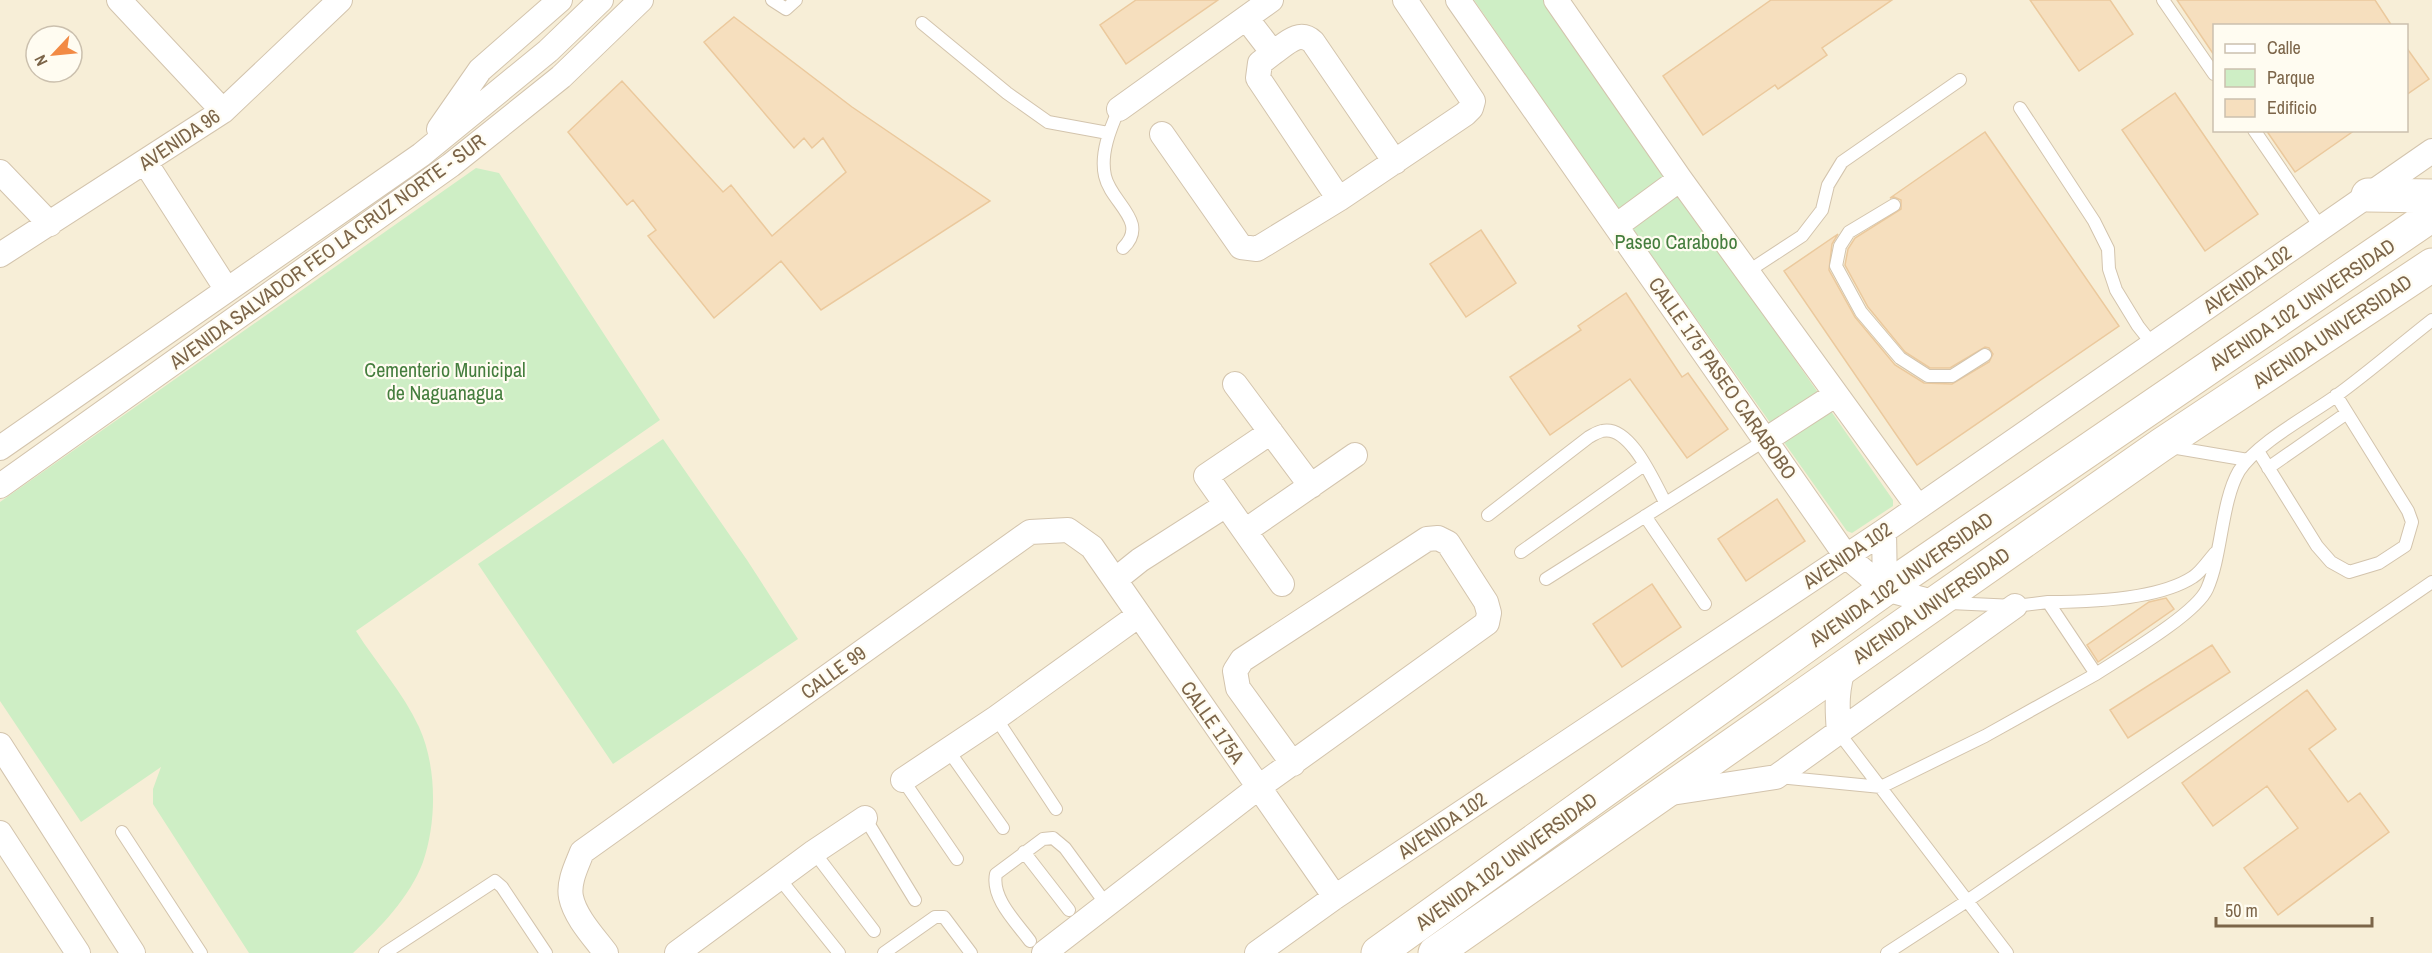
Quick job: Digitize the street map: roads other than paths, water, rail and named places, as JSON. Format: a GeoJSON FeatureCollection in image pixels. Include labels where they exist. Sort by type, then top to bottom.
{"type":"FeatureCollection","features":[{"type":"Feature","properties":{"kind":"main road"},"geometry":{"type":"LineString","coordinates":[[2368,195],[2432,196]]}},
{"type":"Feature","properties":{"kind":"main road","name":"AVENIDA 102 UNIVERSIDAD"},"geometry":{"type":"LineString","coordinates":[[1378,953],[1885,589],[2432,215]]}},
{"type":"Feature","properties":{"kind":"main road","name":"AVENIDA UNIVERSIDAD"},"geometry":{"type":"LineString","coordinates":[[1436,953],[1933,602],[2161,445],[2432,264]]}},
{"type":"Feature","properties":{"kind":"street"},"geometry":{"type":"LineString","coordinates":[[119,0],[223,111]]}},
{"type":"Feature","properties":{"kind":"street","name":"AVENIDA 96"},"geometry":{"type":"LineString","coordinates":[[0,255],[223,111],[340,0]]}},
{"type":"Feature","properties":{"kind":"street"},"geometry":{"type":"LineString","coordinates":[[421,155],[480,70],[560,0]]}},
{"type":"Feature","properties":{"kind":"street","name":"AVENIDA SALVADOR FEO LA CRUZ NORTE - SUR"},"geometry":{"type":"LineString","coordinates":[[0,448],[421,155],[548,51],[601,0]]}},
{"type":"Feature","properties":{"kind":"street","name":"AVENIDA SALVADOR FEO LA CRUZ NORTE - SUR"},"geometry":{"type":"LineString","coordinates":[[0,486],[451,165],[561,77],[641,0]]}},
{"type":"Feature","properties":{"kind":"street"},"geometry":{"type":"LineString","coordinates":[[1119,109],[1271,0]]}},
{"type":"Feature","properties":{"kind":"street"},"geometry":{"type":"LineString","coordinates":[[1162,134],[1241,247],[1257,249],[1339,199],[1471,108],[1473,101],[1405,0]]}},
{"type":"Feature","properties":{"kind":"street","name":"CALLE 175 PASEO CARABOBO"},"geometry":{"type":"LineString","coordinates":[[1458,0],[1846,556],[1885,589],[1933,602]]}},
{"type":"Feature","properties":{"kind":"street"},"geometry":{"type":"LineString","coordinates":[[1556,0],[1680,179],[1918,507]]}},
{"type":"Feature","properties":{"kind":"street"},"geometry":{"type":"LineString","coordinates":[[1246,18],[1273,53]]}},
{"type":"Feature","properties":{"kind":"street"},"geometry":{"type":"LineString","coordinates":[[1339,199],[1258,78],[1260,63],[1299,35],[1306,36],[1312,42],[1395,162]]}},
{"type":"Feature","properties":{"kind":"street","name":"AVENIDA 102"},"geometry":{"type":"LineString","coordinates":[[1257,953],[1335,897],[1884,531],[2432,151]]}},
{"type":"Feature","properties":{"kind":"street"},"geometry":{"type":"LineString","coordinates":[[145,162],[227,290]]}},
{"type":"Feature","properties":{"kind":"street"},"geometry":{"type":"LineString","coordinates":[[0,172],[50,224]]}},
{"type":"Feature","properties":{"kind":"street"},"geometry":{"type":"LineString","coordinates":[[1616,226],[1680,179]]}},
{"type":"Feature","properties":{"kind":"street"},"geometry":{"type":"LineString","coordinates":[[1235,384],[1311,486]]}},
{"type":"Feature","properties":{"kind":"street"},"geometry":{"type":"LineString","coordinates":[[1767,440],[1835,395]]}},
{"type":"Feature","properties":{"kind":"street"},"geometry":{"type":"LineString","coordinates":[[1271,432],[1206,476],[1282,584]]}},
{"type":"Feature","properties":{"kind":"street"},"geometry":{"type":"LineString","coordinates":[[1245,531],[1355,455]]}},
{"type":"Feature","properties":{"kind":"street"},"geometry":{"type":"LineString","coordinates":[[1114,580],[1140,560],[1226,505]]}},
{"type":"Feature","properties":{"kind":"street","name":"CALLE 99"},"geometry":{"type":"LineString","coordinates":[[606,953],[581,918],[571,897],[573,875],[582,852],[1030,532],[1068,530],[1092,547]]}},
{"type":"Feature","properties":{"kind":"street"},"geometry":{"type":"LineString","coordinates":[[1884,531],[1885,589]]}},
{"type":"Feature","properties":{"kind":"street"},"geometry":{"type":"LineString","coordinates":[[1037,947],[1106,904],[1259,787],[1293,764],[1487,623],[1489,613],[1486,602],[1448,543],[1438,538],[1427,538],[1242,660],[1235,670],[1238,688],[1293,764]]}},
{"type":"Feature","properties":{"kind":"street","name":"CALLE 175A"},"geometry":{"type":"LineString","coordinates":[[1092,547],[1335,897]]}},
{"type":"Feature","properties":{"kind":"street"},"geometry":{"type":"LineString","coordinates":[[1660,795],[1776,777],[2015,606]]}},
{"type":"Feature","properties":{"kind":"street"},"geometry":{"type":"LineString","coordinates":[[903,780],[996,718],[1139,615]]}},
{"type":"Feature","properties":{"kind":"street"},"geometry":{"type":"LineString","coordinates":[[1839,733],[1836,703],[1839,680],[1845,664]]}},
{"type":"Feature","properties":{"kind":"street"},"geometry":{"type":"LineString","coordinates":[[0,745],[134,953]]}},
{"type":"Feature","properties":{"kind":"street"},"geometry":{"type":"LineString","coordinates":[[677,953],[814,852],[866,818]]}},
{"type":"Feature","properties":{"kind":"street"},"geometry":{"type":"LineString","coordinates":[[0,834],[78,953]]}},
{"type":"Feature","properties":{"kind":"lane"},"geometry":{"type":"LineString","coordinates":[[772,0],[786,9],[796,0]]}},
{"type":"Feature","properties":{"kind":"lane"},"geometry":{"type":"LineString","coordinates":[[2163,0],[2213,73]]}},
{"type":"Feature","properties":{"kind":"lane"},"geometry":{"type":"LineString","coordinates":[[922,23],[1007,93],[1048,122],[1108,133]]}},
{"type":"Feature","properties":{"kind":"lane"},"geometry":{"type":"LineString","coordinates":[[1747,272],[1802,236],[1822,210],[1827,185],[1842,162],[1960,80]]}},
{"type":"Feature","properties":{"kind":"lane"},"geometry":{"type":"LineString","coordinates":[[2020,108],[2094,221],[2108,249],[2109,269],[2116,290],[2138,326],[2153,345]]}},
{"type":"Feature","properties":{"kind":"lane"},"geometry":{"type":"LineString","coordinates":[[1119,109],[1108,133],[1104,174],[1108,186],[1131,220],[1134,230],[1131,240],[1123,248]]}},
{"type":"Feature","properties":{"kind":"lane"},"geometry":{"type":"LineString","coordinates":[[2255,132],[2321,228]]}},
{"type":"Feature","properties":{"kind":"lane"},"geometry":{"type":"LineString","coordinates":[[1894,205],[1849,232],[1840,246],[1836,266],[1861,312],[1900,357],[1928,375],[1952,376],[1985,355]]}},
{"type":"Feature","properties":{"kind":"lane"},"geometry":{"type":"LineString","coordinates":[[1776,777],[1881,787],[1985,736],[2096,674],[2192,610],[2206,592],[2238,472],[2253,455],[2336,396],[2432,320]]}},
{"type":"Feature","properties":{"kind":"lane"},"geometry":{"type":"LineString","coordinates":[[2161,445],[2253,455],[2268,468],[2317,546],[2331,562],[2349,572],[2379,563],[2405,546],[2412,522],[2408,511],[2336,396]]}},
{"type":"Feature","properties":{"kind":"lane"},"geometry":{"type":"LineString","coordinates":[[2268,468],[2347,413]]}},
{"type":"Feature","properties":{"kind":"lane"},"geometry":{"type":"LineString","coordinates":[[1488,515],[1589,437],[1603,430],[1617,433],[1630,441],[1665,502]]}},
{"type":"Feature","properties":{"kind":"lane"},"geometry":{"type":"LineString","coordinates":[[1546,579],[1665,502],[1767,440]]}},
{"type":"Feature","properties":{"kind":"lane"},"geometry":{"type":"LineString","coordinates":[[1521,552],[1644,465]]}},
{"type":"Feature","properties":{"kind":"lane"},"geometry":{"type":"LineString","coordinates":[[1645,516],[1705,604]]}},
{"type":"Feature","properties":{"kind":"lane"},"geometry":{"type":"LineString","coordinates":[[1933,602],[2015,606],[2048,602],[2093,602],[2170,588],[2195,577],[2217,551]]}},
{"type":"Feature","properties":{"kind":"lane"},"geometry":{"type":"LineString","coordinates":[[1887,953],[1967,901],[2432,582]]}},
{"type":"Feature","properties":{"kind":"lane"},"geometry":{"type":"LineString","coordinates":[[2048,602],[2096,674]]}},
{"type":"Feature","properties":{"kind":"lane"},"geometry":{"type":"LineString","coordinates":[[996,718],[1056,809]]}},
{"type":"Feature","properties":{"kind":"lane"},"geometry":{"type":"LineString","coordinates":[[1839,733],[2007,953]]}},
{"type":"Feature","properties":{"kind":"lane"},"geometry":{"type":"LineString","coordinates":[[948,750],[1003,828]]}},
{"type":"Feature","properties":{"kind":"lane"},"geometry":{"type":"LineString","coordinates":[[903,780],[957,859]]}},
{"type":"Feature","properties":{"kind":"lane"},"geometry":{"type":"LineString","coordinates":[[866,818],[915,900]]}},
{"type":"Feature","properties":{"kind":"lane"},"geometry":{"type":"LineString","coordinates":[[122,832],[201,953]]}},
{"type":"Feature","properties":{"kind":"lane"},"geometry":{"type":"LineString","coordinates":[[1037,947],[996,893],[994,884],[996,874],[1043,839],[1053,838],[1065,848],[1106,904]]}},
{"type":"Feature","properties":{"kind":"lane"},"geometry":{"type":"LineString","coordinates":[[814,852],[874,931]]}},
{"type":"Feature","properties":{"kind":"lane"},"geometry":{"type":"LineString","coordinates":[[1024,852],[1069,910]]}},
{"type":"Feature","properties":{"kind":"lane"},"geometry":{"type":"LineString","coordinates":[[779,878],[838,953]]}},
{"type":"Feature","properties":{"kind":"lane"},"geometry":{"type":"LineString","coordinates":[[385,953],[495,881],[502,887],[546,953]]}},
{"type":"Feature","properties":{"kind":"lane"},"geometry":{"type":"LineString","coordinates":[[892,951],[935,917],[944,917],[971,953]]}},
{"type":"Feature","properties":{"kind":"park label","name":"Paseo Carabobo"},"geometry":{"type":"Point","coordinates":[1676,241]}},
{"type":"Feature","properties":{"kind":"park label","name":"Cementerio Municipal de Naguanagua"},"geometry":{"type":"Point","coordinates":[445,380]}}]}
